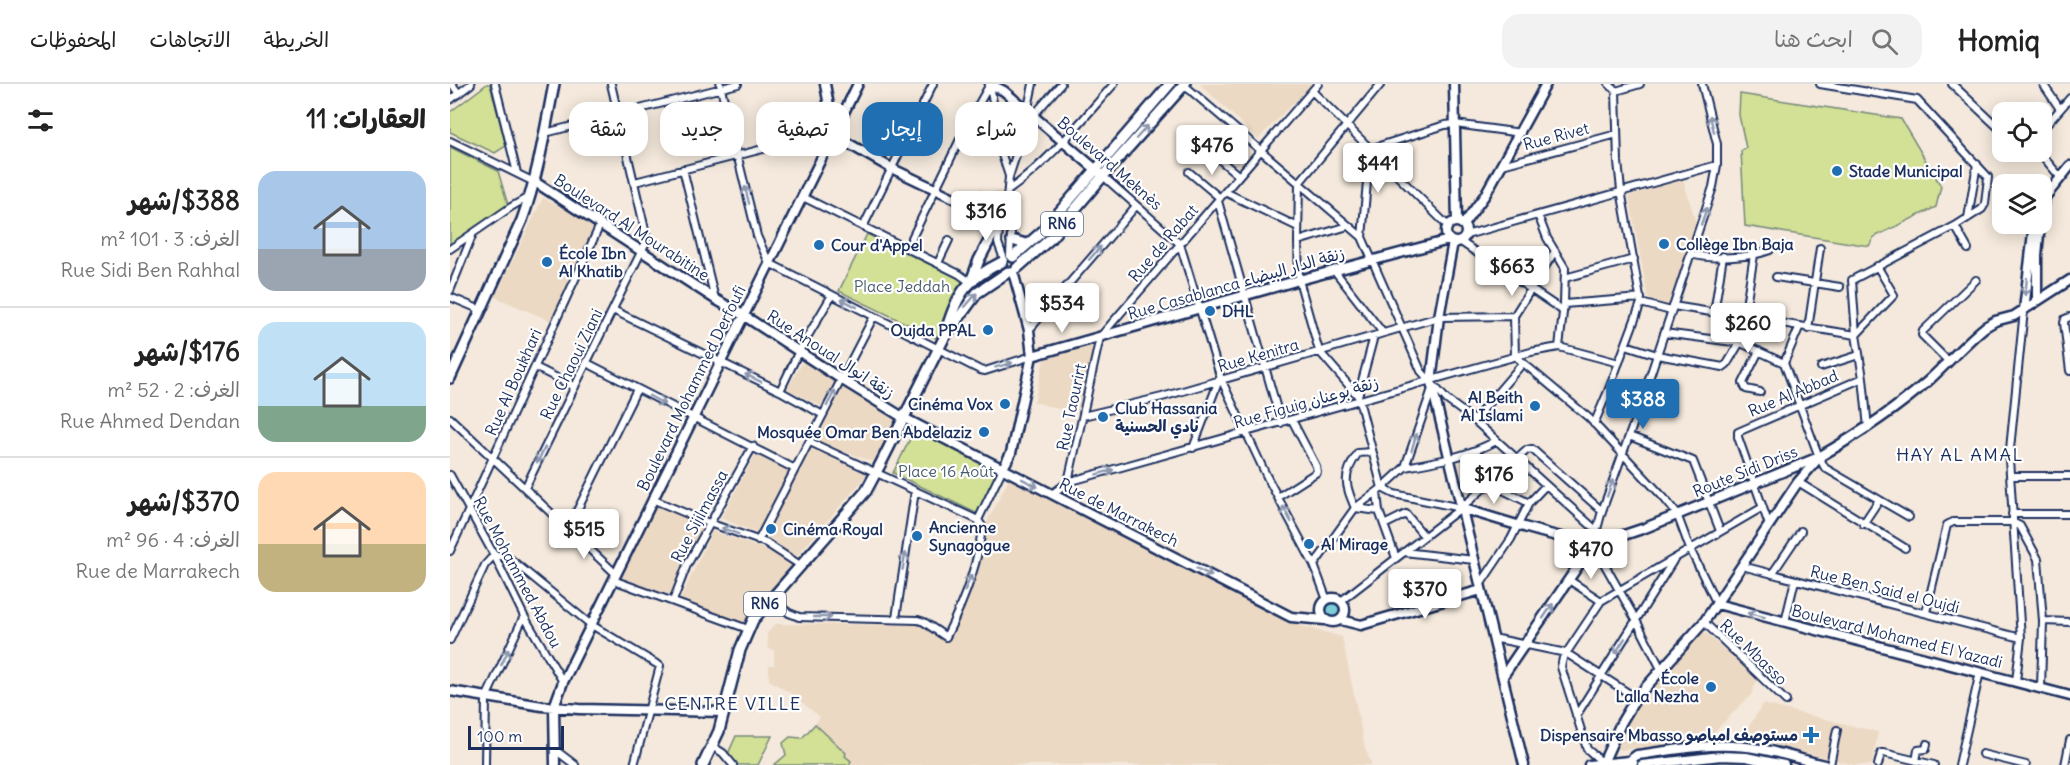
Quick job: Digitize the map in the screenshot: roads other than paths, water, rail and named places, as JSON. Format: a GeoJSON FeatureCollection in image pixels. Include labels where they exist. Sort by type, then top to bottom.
{"type":"FeatureCollection","features":[{"type":"Feature","properties":{"kind":"main road"},"geometry":{"type":"LineString","coordinates":[[450,378],[531,196],[554,84]]}},
{"type":"Feature","properties":{"kind":"main road","name":"RN6"},"geometry":{"type":"LineString","coordinates":[[944,338],[978,293],[1042,247],[1170,84]]}},
{"type":"Feature","properties":{"kind":"main road","name":"RN6"},"geometry":{"type":"LineString","coordinates":[[703,765],[725,712],[748,629],[771,598],[859,499],[877,472],[939,349],[956,306],[971,280],[1007,258],[1043,231],[1184,84]]}},
{"type":"Feature","properties":{"kind":"main road"},"geometry":{"type":"LineString","coordinates":[[971,280],[979,259],[1000,220]]}},
{"type":"Feature","properties":{"kind":"main road"},"geometry":{"type":"LineString","coordinates":[[1012,240],[1026,244]]}},
{"type":"Feature","properties":{"kind":"main road"},"geometry":{"type":"LineString","coordinates":[[1007,258],[1018,262],[1013,270],[1004,269],[1007,258]]}},
{"type":"Feature","properties":{"kind":"street"},"geometry":{"type":"LineString","coordinates":[[452,84],[459,93]]}},
{"type":"Feature","properties":{"kind":"street"},"geometry":{"type":"LineString","coordinates":[[450,100],[471,84]]}},
{"type":"Feature","properties":{"kind":"street"},"geometry":{"type":"LineString","coordinates":[[495,84],[517,173]]}},
{"type":"Feature","properties":{"kind":"street","name":"Rue Chaoui Ziani"},"geometry":{"type":"LineString","coordinates":[[610,84],[615,102]]}},
{"type":"Feature","properties":{"kind":"street"},"geometry":{"type":"LineString","coordinates":[[648,107],[721,86],[738,84]]}},
{"type":"Feature","properties":{"kind":"street"},"geometry":{"type":"LineString","coordinates":[[825,84],[828,102]]}},
{"type":"Feature","properties":{"kind":"street","name":"Boulevard Mohammed Derfoufi"},"geometry":{"type":"LineString","coordinates":[[850,102],[858,84]]}},
{"type":"Feature","properties":{"kind":"street"},"geometry":{"type":"LineString","coordinates":[[863,227],[933,84]]}},
{"type":"Feature","properties":{"kind":"street"},"geometry":{"type":"LineString","coordinates":[[990,84],[1001,152],[1009,177],[1009,190],[1000,220],[998,243],[1007,258]]}},
{"type":"Feature","properties":{"kind":"street"},"geometry":{"type":"LineString","coordinates":[[907,248],[990,84]]}},
{"type":"Feature","properties":{"kind":"street","name":"Boulevard Meknès"},"geometry":{"type":"LineString","coordinates":[[990,84],[1004,91],[1016,102]]}},
{"type":"Feature","properties":{"kind":"street"},"geometry":{"type":"LineString","coordinates":[[1031,102],[1033,84]]}},
{"type":"Feature","properties":{"kind":"street"},"geometry":{"type":"LineString","coordinates":[[1038,106],[1061,84]]}},
{"type":"Feature","properties":{"kind":"street"},"geometry":{"type":"LineString","coordinates":[[1009,190],[1063,142],[1114,84]]}},
{"type":"Feature","properties":{"kind":"street"},"geometry":{"type":"LineString","coordinates":[[1184,84],[1362,237]]}},
{"type":"Feature","properties":{"kind":"street","name":"Rue de Rabat"},"geometry":{"type":"LineString","coordinates":[[1100,337],[1318,84]]}},
{"type":"Feature","properties":{"kind":"street"},"geometry":{"type":"LineString","coordinates":[[1381,84],[1299,183],[1299,280],[1319,351],[1359,399],[1380,490],[1379,511],[1396,558]]}},
{"type":"Feature","properties":{"kind":"street"},"geometry":{"type":"LineString","coordinates":[[1314,566],[1355,508],[1380,490],[1405,467],[1431,385],[1439,317],[1460,224],[1454,84]]}},
{"type":"Feature","properties":{"kind":"street"},"geometry":{"type":"LineString","coordinates":[[1448,226],[1460,224],[1485,195],[1546,84]]}},
{"type":"Feature","properties":{"kind":"street"},"geometry":{"type":"LineString","coordinates":[[1594,424],[1641,301],[1621,190],[1616,91],[1609,84]]}},
{"type":"Feature","properties":{"kind":"street"},"geometry":{"type":"LineString","coordinates":[[1616,91],[1640,84]]}},
{"type":"Feature","properties":{"kind":"street"},"geometry":{"type":"LineString","coordinates":[[1503,676],[1593,544],[1602,511],[1657,356],[1710,197],[1717,165],[1717,144],[1702,84]]}},
{"type":"Feature","properties":{"kind":"street"},"geometry":{"type":"LineString","coordinates":[[1820,84],[1917,100],[1988,177],[1985,204],[1982,209],[1955,226],[1852,280],[1856,336],[1868,428]]}},
{"type":"Feature","properties":{"kind":"street"},"geometry":{"type":"LineString","coordinates":[[1952,84],[1992,122]]}},
{"type":"Feature","properties":{"kind":"street"},"geometry":{"type":"LineString","coordinates":[[2043,84],[2060,109]]}},
{"type":"Feature","properties":{"kind":"street"},"geometry":{"type":"LineString","coordinates":[[721,86],[725,102]]}},
{"type":"Feature","properties":{"kind":"street"},"geometry":{"type":"LineString","coordinates":[[1312,91],[1448,226]]}},
{"type":"Feature","properties":{"kind":"street"},"geometry":{"type":"LineString","coordinates":[[2052,118],[2070,98]]}},
{"type":"Feature","properties":{"kind":"street","name":"Boulevard Meknès"},"geometry":{"type":"LineString","coordinates":[[1038,121],[1180,244]]}},
{"type":"Feature","properties":{"kind":"street"},"geometry":{"type":"LineString","coordinates":[[1370,149],[1436,127],[1455,124],[1521,133]]}},
{"type":"Feature","properties":{"kind":"street"},"geometry":{"type":"LineString","coordinates":[[545,133],[569,127]]}},
{"type":"Feature","properties":{"kind":"street","name":"Rue Rivet"},"geometry":{"type":"LineString","coordinates":[[1502,165],[1617,134]]}},
{"type":"Feature","properties":{"kind":"street"},"geometry":{"type":"LineString","coordinates":[[450,141],[535,182]]}},
{"type":"Feature","properties":{"kind":"street"},"geometry":{"type":"LineString","coordinates":[[850,144],[891,168],[1000,220]]}},
{"type":"Feature","properties":{"kind":"street"},"geometry":{"type":"LineString","coordinates":[[1207,149],[1238,175]]}},
{"type":"Feature","properties":{"kind":"street"},"geometry":{"type":"LineString","coordinates":[[1370,149],[1362,237],[1421,370],[1431,385],[1447,400],[1474,420],[1596,530]]}},
{"type":"Feature","properties":{"kind":"street","name":"Rue Chaoui Ziani"},"geometry":{"type":"LineString","coordinates":[[525,488],[647,238],[628,156]]}},
{"type":"Feature","properties":{"kind":"street"},"geometry":{"type":"LineString","coordinates":[[635,182],[737,156],[758,236],[769,263],[982,370],[1032,356]]}},
{"type":"Feature","properties":{"kind":"street","name":"Boulevard Mohammed Derfoufi"},"geometry":{"type":"LineString","coordinates":[[555,765],[554,707],[563,682],[692,417],[824,156]]}},
{"type":"Feature","properties":{"kind":"street"},"geometry":{"type":"LineString","coordinates":[[1009,177],[1016,156]]}},
{"type":"Feature","properties":{"kind":"street"},"geometry":{"type":"LineString","coordinates":[[2047,162],[2061,178]]}},
{"type":"Feature","properties":{"kind":"street"},"geometry":{"type":"LineString","coordinates":[[1968,218],[1977,164]]}},
{"type":"Feature","properties":{"kind":"street","name":"Rue Casablanca زنقة الدار البيضاء"},"geometry":{"type":"LineString","coordinates":[[1032,356],[1334,270],[1457,240],[1621,190],[1717,165]]}},
{"type":"Feature","properties":{"kind":"street"},"geometry":{"type":"LineString","coordinates":[[2052,188],[2070,166]]}},
{"type":"Feature","properties":{"kind":"street"},"geometry":{"type":"LineString","coordinates":[[683,169],[715,299]]}},
{"type":"Feature","properties":{"kind":"street"},"geometry":{"type":"LineString","coordinates":[[1189,172],[1219,200],[1281,423]]}},
{"type":"Feature","properties":{"kind":"street","name":"Boulevard Al Mourabitine"},"geometry":{"type":"LineString","coordinates":[[535,182],[641,252],[743,315]]}},
{"type":"Feature","properties":{"kind":"street"},"geometry":{"type":"LineString","coordinates":[[1225,192],[1298,227]]}},
{"type":"Feature","properties":{"kind":"street"},"geometry":{"type":"LineString","coordinates":[[450,249],[531,196]]}},
{"type":"Feature","properties":{"kind":"street"},"geometry":{"type":"LineString","coordinates":[[803,197],[971,280]]}},
{"type":"Feature","properties":{"kind":"street"},"geometry":{"type":"LineString","coordinates":[[1007,198],[1012,240],[1007,258]]}},
{"type":"Feature","properties":{"kind":"street"},"geometry":{"type":"LineString","coordinates":[[1029,330],[1136,206]]}},
{"type":"Feature","properties":{"kind":"street"},"geometry":{"type":"LineString","coordinates":[[1538,215],[1547,238],[1564,265],[1564,308],[1559,347],[1619,363]]}},
{"type":"Feature","properties":{"kind":"street","name":"Rue Al Boukhari"},"geometry":{"type":"LineString","coordinates":[[450,551],[600,225]]}},
{"type":"Feature","properties":{"kind":"street"},"geometry":{"type":"LineString","coordinates":[[1298,241],[1348,226]]}},
{"type":"Feature","properties":{"kind":"street"},"geometry":{"type":"LineString","coordinates":[[1448,226],[1446,232],[1457,240],[1530,290],[1564,308],[1641,301],[1672,308],[1856,336]]}},
{"type":"Feature","properties":{"kind":"street"},"geometry":{"type":"LineString","coordinates":[[1955,226],[1968,249]]}},
{"type":"Feature","properties":{"kind":"street"},"geometry":{"type":"LineString","coordinates":[[2016,681],[2021,638],[2009,459],[2033,234]]}},
{"type":"Feature","properties":{"kind":"street"},"geometry":{"type":"LineString","coordinates":[[2037,301],[2039,234]]}},
{"type":"Feature","properties":{"kind":"street"},"geometry":{"type":"LineString","coordinates":[[450,291],[472,235]]}},
{"type":"Feature","properties":{"kind":"street"},"geometry":{"type":"LineString","coordinates":[[938,263],[949,240]]}},
{"type":"Feature","properties":{"kind":"street"},"geometry":{"type":"LineString","coordinates":[[1180,244],[1220,380],[1314,566],[1327,600]]}},
{"type":"Feature","properties":{"kind":"street"},"geometry":{"type":"LineString","coordinates":[[1690,254],[1702,257],[1754,255],[1770,250],[1771,245]]}},
{"type":"Feature","properties":{"kind":"street"},"geometry":{"type":"LineString","coordinates":[[1808,329],[1820,248]]}},
{"type":"Feature","properties":{"kind":"street"},"geometry":{"type":"LineString","coordinates":[[1556,251],[1514,316],[1515,356],[1594,424],[1677,514],[1690,549],[1717,604]]}},
{"type":"Feature","properties":{"kind":"street"},"geometry":{"type":"LineString","coordinates":[[1744,318],[1754,255]]}},
{"type":"Feature","properties":{"kind":"street"},"geometry":{"type":"LineString","coordinates":[[1714,313],[1723,256]]}},
{"type":"Feature","properties":{"kind":"street"},"geometry":{"type":"LineString","coordinates":[[1565,278],[1634,259]]}},
{"type":"Feature","properties":{"kind":"street"},"geometry":{"type":"LineString","coordinates":[[1856,336],[1894,295],[1877,266]]}},
{"type":"Feature","properties":{"kind":"street"},"geometry":{"type":"LineString","coordinates":[[978,520],[1011,453],[1032,356],[1029,330],[1013,270]]}},
{"type":"Feature","properties":{"kind":"street"},"geometry":{"type":"LineString","coordinates":[[1334,270],[1383,333]]}},
{"type":"Feature","properties":{"kind":"street"},"geometry":{"type":"LineString","coordinates":[[1776,278],[1840,287]]}},
{"type":"Feature","properties":{"kind":"street"},"geometry":{"type":"LineString","coordinates":[[2038,279],[2043,285],[2054,289]]}},
{"type":"Feature","properties":{"kind":"street"},"geometry":{"type":"LineString","coordinates":[[1949,362],[1922,335],[1923,331],[1976,280]]}},
{"type":"Feature","properties":{"kind":"street","name":"Route Sidi Driss"},"geometry":{"type":"LineString","coordinates":[[1593,544],[1645,528],[1819,457],[1868,428],[1919,388],[1985,327],[1995,321],[2014,316],[2070,280]]}},
{"type":"Feature","properties":{"kind":"street"},"geometry":{"type":"LineString","coordinates":[[780,391],[799,351],[831,295]]}},
{"type":"Feature","properties":{"kind":"street"},"geometry":{"type":"LineString","coordinates":[[450,297],[481,310]]}},
{"type":"Feature","properties":{"kind":"street"},"geometry":{"type":"LineString","coordinates":[[613,310],[780,391],[823,415]]}},
{"type":"Feature","properties":{"kind":"street","name":"Rue Anoual زنقة انوال"},"geometry":{"type":"LineString","coordinates":[[743,315],[841,380],[904,418]]}},
{"type":"Feature","properties":{"kind":"street"},"geometry":{"type":"LineString","coordinates":[[758,541],[873,316]]}},
{"type":"Feature","properties":{"kind":"street","name":"Rue Kenitra"},"geometry":{"type":"LineString","coordinates":[[1083,416],[1220,380],[1439,317],[1514,316]]}},
{"type":"Feature","properties":{"kind":"street"},"geometry":{"type":"LineString","coordinates":[[2070,317],[2064,323],[2070,371]]}},
{"type":"Feature","properties":{"kind":"street"},"geometry":{"type":"LineString","coordinates":[[1626,345],[1657,356],[1723,367],[1741,343],[1754,320]]}},
{"type":"Feature","properties":{"kind":"street"},"geometry":{"type":"LineString","coordinates":[[1784,363],[1799,328]]}},
{"type":"Feature","properties":{"kind":"street"},"geometry":{"type":"LineString","coordinates":[[1664,333],[1741,343],[1784,363],[1825,468],[1909,517]]}},
{"type":"Feature","properties":{"kind":"street"},"geometry":{"type":"LineString","coordinates":[[1359,399],[1374,336]]}},
{"type":"Feature","properties":{"kind":"street","name":"Rue Taourirt"},"geometry":{"type":"LineString","coordinates":[[1068,482],[1100,337]]}},
{"type":"Feature","properties":{"kind":"street","name":"Rue Figuig زنقة بوعنان"},"geometry":{"type":"LineString","coordinates":[[1052,494],[1068,482],[1292,420],[1359,399],[1431,385],[1515,356],[1559,347]]}},
{"type":"Feature","properties":{"kind":"street"},"geometry":{"type":"LineString","coordinates":[[1759,351],[1743,384],[1746,389],[1760,392]]}},
{"type":"Feature","properties":{"kind":"street"},"geometry":{"type":"LineString","coordinates":[[1821,367],[1859,355]]}},
{"type":"Feature","properties":{"kind":"street"},"geometry":{"type":"LineString","coordinates":[[587,363],[795,469]]}},
{"type":"Feature","properties":{"kind":"street"},"geometry":{"type":"LineString","coordinates":[[1474,420],[1523,363]]}},
{"type":"Feature","properties":{"kind":"street"},"geometry":{"type":"LineString","coordinates":[[535,367],[575,387]]}},
{"type":"Feature","properties":{"kind":"street","name":"Rue Al Abbad"},"geometry":{"type":"LineString","coordinates":[[1753,483],[1738,432],[1863,378]]}},
{"type":"Feature","properties":{"kind":"street"},"geometry":{"type":"LineString","coordinates":[[1193,448],[1220,380]]}},
{"type":"Feature","properties":{"kind":"street"},"geometry":{"type":"LineString","coordinates":[[1431,385],[1524,765]]}},
{"type":"Feature","properties":{"kind":"street"},"geometry":{"type":"LineString","coordinates":[[568,529],[637,389]]}},
{"type":"Feature","properties":{"kind":"street"},"geometry":{"type":"LineString","coordinates":[[1609,389],[1642,400]]}},
{"type":"Feature","properties":{"kind":"street"},"geometry":{"type":"LineString","coordinates":[[450,418],[568,529],[615,577],[748,629]]}},
{"type":"Feature","properties":{"kind":"street","name":"Rue de Marrakech"},"geometry":{"type":"LineString","coordinates":[[904,418],[1291,617],[1325,620]]}},
{"type":"Feature","properties":{"kind":"street"},"geometry":{"type":"LineString","coordinates":[[1278,497],[1317,472],[1292,420]]}},
{"type":"Feature","properties":{"kind":"street"},"geometry":{"type":"LineString","coordinates":[[1629,436],[1693,460],[1720,531]]}},
{"type":"Feature","properties":{"kind":"street"},"geometry":{"type":"LineString","coordinates":[[1405,467],[1478,451],[1497,441]]}},
{"type":"Feature","properties":{"kind":"street"},"geometry":{"type":"LineString","coordinates":[[771,598],[789,613],[799,617],[896,618],[924,622],[946,637],[973,571],[982,526],[978,520],[810,442]]}},
{"type":"Feature","properties":{"kind":"street","name":"Rue Sijilmassa"},"geometry":{"type":"LineString","coordinates":[[673,601],[687,565],[753,446]]}},
{"type":"Feature","properties":{"kind":"street"},"geometry":{"type":"LineString","coordinates":[[1341,601],[1461,508],[1527,450],[1532,449],[1602,511]]}},
{"type":"Feature","properties":{"kind":"street"},"geometry":{"type":"LineString","coordinates":[[1355,508],[1346,487],[1345,477],[1358,453],[1372,452]]}},
{"type":"Feature","properties":{"kind":"street"},"geometry":{"type":"LineString","coordinates":[[1603,763],[1621,723],[1636,698],[1704,622],[1798,483],[1819,457]]}},
{"type":"Feature","properties":{"kind":"street","name":"Rue Mohammed Abdou"},"geometry":{"type":"LineString","coordinates":[[450,475],[524,616],[563,682]]}},
{"type":"Feature","properties":{"kind":"street"},"geometry":{"type":"LineString","coordinates":[[2010,476],[2070,476]]}},
{"type":"Feature","properties":{"kind":"street"},"geometry":{"type":"LineString","coordinates":[[1490,483],[1529,502]]}},
{"type":"Feature","properties":{"kind":"street"},"geometry":{"type":"LineString","coordinates":[[1753,483],[1769,525]]}},
{"type":"Feature","properties":{"kind":"street"},"geometry":{"type":"LineString","coordinates":[[1798,483],[1905,548]]}},
{"type":"Feature","properties":{"kind":"street"},"geometry":{"type":"LineString","coordinates":[[1341,620],[1346,609],[1341,601],[1334,598],[1327,600],[1321,609],[1325,620],[1333,623],[1341,620],[1361,625],[1481,587],[1519,526],[1529,502],[1546,485]]}},
{"type":"Feature","properties":{"kind":"street"},"geometry":{"type":"LineString","coordinates":[[1380,490],[1461,508],[1519,526],[1593,544]]}},
{"type":"Feature","properties":{"kind":"street"},"geometry":{"type":"LineString","coordinates":[[896,618],[915,491]]}},
{"type":"Feature","properties":{"kind":"street"},"geometry":{"type":"LineString","coordinates":[[652,499],[775,548],[800,565]]}},
{"type":"Feature","properties":{"kind":"street"},"geometry":{"type":"LineString","coordinates":[[1863,524],[1879,500]]}},
{"type":"Feature","properties":{"kind":"street"},"geometry":{"type":"LineString","coordinates":[[1615,765],[1603,763],[1587,749],[1561,667],[1563,658],[1601,601],[1763,507]]}},
{"type":"Feature","properties":{"kind":"street"},"geometry":{"type":"LineString","coordinates":[[1355,508],[1379,511]]}},
{"type":"Feature","properties":{"kind":"street"},"geometry":{"type":"LineString","coordinates":[[1384,525],[1406,514],[1424,537]]}},
{"type":"Feature","properties":{"kind":"street"},"geometry":{"type":"LineString","coordinates":[[2012,514],[2070,514]]}},
{"type":"Feature","properties":{"kind":"street"},"geometry":{"type":"LineString","coordinates":[[1926,612],[1947,525],[1953,522],[2012,522],[2020,526],[2038,559],[2043,621],[2041,688]]}},
{"type":"Feature","properties":{"kind":"street"},"geometry":{"type":"LineString","coordinates":[[1772,574],[1801,531]]}},
{"type":"Feature","properties":{"kind":"street"},"geometry":{"type":"LineString","coordinates":[[1593,544],[1661,669]]}},
{"type":"Feature","properties":{"kind":"street"},"geometry":{"type":"LineString","coordinates":[[1403,552],[1474,560]]}},
{"type":"Feature","properties":{"kind":"street"},"geometry":{"type":"LineString","coordinates":[[450,640],[485,565],[494,555],[508,557],[590,624],[660,666],[634,765]]}},
{"type":"Feature","properties":{"kind":"street"},"geometry":{"type":"LineString","coordinates":[[1576,716],[1673,560]]}},
{"type":"Feature","properties":{"kind":"street","name":"Rue Ben Said el Oujdi"},"geometry":{"type":"LineString","coordinates":[[1742,566],[2021,638]]}},
{"type":"Feature","properties":{"kind":"street"},"geometry":{"type":"LineString","coordinates":[[1569,580],[1601,601]]}},
{"type":"Feature","properties":{"kind":"street"},"geometry":{"type":"LineString","coordinates":[[1785,622],[1795,580]]}},
{"type":"Feature","properties":{"kind":"street","name":"Boulevard Mohamed El Yazadi"},"geometry":{"type":"LineString","coordinates":[[1717,604],[2070,696]]}},
{"type":"Feature","properties":{"kind":"street"},"geometry":{"type":"LineString","coordinates":[[485,765],[486,698],[524,616]]}},
{"type":"Feature","properties":{"kind":"street"},"geometry":{"type":"LineString","coordinates":[[2043,621],[2070,622]]}},
{"type":"Feature","properties":{"kind":"street","name":"Rue Mbasso"},"geometry":{"type":"LineString","coordinates":[[1704,622],[1786,701]]}},
{"type":"Feature","properties":{"kind":"street"},"geometry":{"type":"LineString","coordinates":[[1493,638],[1566,653],[1636,698]]}},
{"type":"Feature","properties":{"kind":"street"},"geometry":{"type":"LineString","coordinates":[[1959,765],[1980,672]]}},
{"type":"Feature","properties":{"kind":"street"},"geometry":{"type":"LineString","coordinates":[[450,691],[554,707],[725,712]]}},
{"type":"Feature","properties":{"kind":"street"},"geometry":{"type":"LineString","coordinates":[[1830,765],[1837,730]]}},
{"type":"Feature","properties":{"kind":"street"},"geometry":{"type":"LineString","coordinates":[[2065,765],[2070,740]]}},
{"type":"Feature","properties":{"kind":"street"},"geometry":{"type":"LineString","coordinates":[[1916,761],[1918,750],[1926,749],[1927,744]]}},
{"type":"Feature","properties":{"kind":"street"},"geometry":{"type":"LineString","coordinates":[[712,746],[723,753],[733,765]]}},
{"type":"Feature","properties":{"kind":"street"},"geometry":{"type":"LineString","coordinates":[[1629,761],[1637,755],[1706,746],[1735,746],[1824,765]]}},
{"type":"Feature","properties":{"kind":"street"},"geometry":{"type":"LineString","coordinates":[[554,749],[575,765]]}},
{"type":"Feature","properties":{"kind":"street"},"geometry":{"type":"LineString","coordinates":[[1878,765],[1881,753],[1935,765]]}},
{"type":"Feature","properties":{"kind":"street"},"geometry":{"type":"LineString","coordinates":[[1982,754],[2026,765]]}},
{"type":"Feature","properties":{"kind":"street"},"geometry":{"type":"LineString","coordinates":[[1589,765],[1629,761],[1640,765],[1721,756],[1746,757],[1784,765]]}},
{"type":"Feature","properties":{"kind":"water"},"geometry":{"type":"Polygon","coordinates":[[[1334,602],[1340,605],[1343,611],[1340,617],[1334,620],[1328,617],[1325,611],[1328,605],[1334,602]]]}},
{"type":"Feature","properties":{"kind":"place","name":"Stade Municipal"},"geometry":{"type":"Point","coordinates":[1837,171]}},
{"type":"Feature","properties":{"kind":"place","name":"Collège Ibn Baja"},"geometry":{"type":"Point","coordinates":[1664,244]}},
{"type":"Feature","properties":{"kind":"place","name":"Cour d'Appel"},"geometry":{"type":"Point","coordinates":[819,245]}},
{"type":"Feature","properties":{"kind":"place","name":"École Ibn Al Khatib"},"geometry":{"type":"Point","coordinates":[547,262]}},
{"type":"Feature","properties":{"kind":"place","name":"DHL"},"geometry":{"type":"Point","coordinates":[1210,311]}},
{"type":"Feature","properties":{"kind":"place","name":"Oujda PPAL"},"geometry":{"type":"Point","coordinates":[988,330]}},
{"type":"Feature","properties":{"kind":"place","name":"Cinéma Vox"},"geometry":{"type":"Point","coordinates":[1005,404]}},
{"type":"Feature","properties":{"kind":"place","name":"Al Beith Al Islami"},"geometry":{"type":"Point","coordinates":[1535,406]}},
{"type":"Feature","properties":{"kind":"place","name":"Club Hassania نادي الحسنية"},"geometry":{"type":"Point","coordinates":[1103,417]}},
{"type":"Feature","properties":{"kind":"place","name":"Mosquée Omar Ben Abdelaziz"},"geometry":{"type":"Point","coordinates":[984,432]}},
{"type":"Feature","properties":{"kind":"place","name":"Cinéma Royal"},"geometry":{"type":"Point","coordinates":[771,529]}},
{"type":"Feature","properties":{"kind":"place","name":"Ancienne Synagogue"},"geometry":{"type":"Point","coordinates":[917,536]}},
{"type":"Feature","properties":{"kind":"place","name":"Al Mirage"},"geometry":{"type":"Point","coordinates":[1309,544]}},
{"type":"Feature","properties":{"kind":"place","name":"École Lalla Nezha"},"geometry":{"type":"Point","coordinates":[1711,687]}},
{"type":"Feature","properties":{"kind":"place","name":"Dispensaire Mbasso مستوصف امباصو"},"geometry":{"type":"Point","coordinates":[1811,735]}},
{"type":"Feature","properties":{"kind":"district","name":"HAY AL AMAL"},"geometry":{"type":"Point","coordinates":[1960,455]}},
{"type":"Feature","properties":{"kind":"district","name":"CENTRE VILLE"},"geometry":{"type":"Point","coordinates":[733,704]}},
{"type":"Feature","properties":{"kind":"park label","name":"Place Jeddah"},"geometry":{"type":"Point","coordinates":[902,286]}},
{"type":"Feature","properties":{"kind":"park label","name":"Place 16 Août"},"geometry":{"type":"Point","coordinates":[946,471]}}]}
